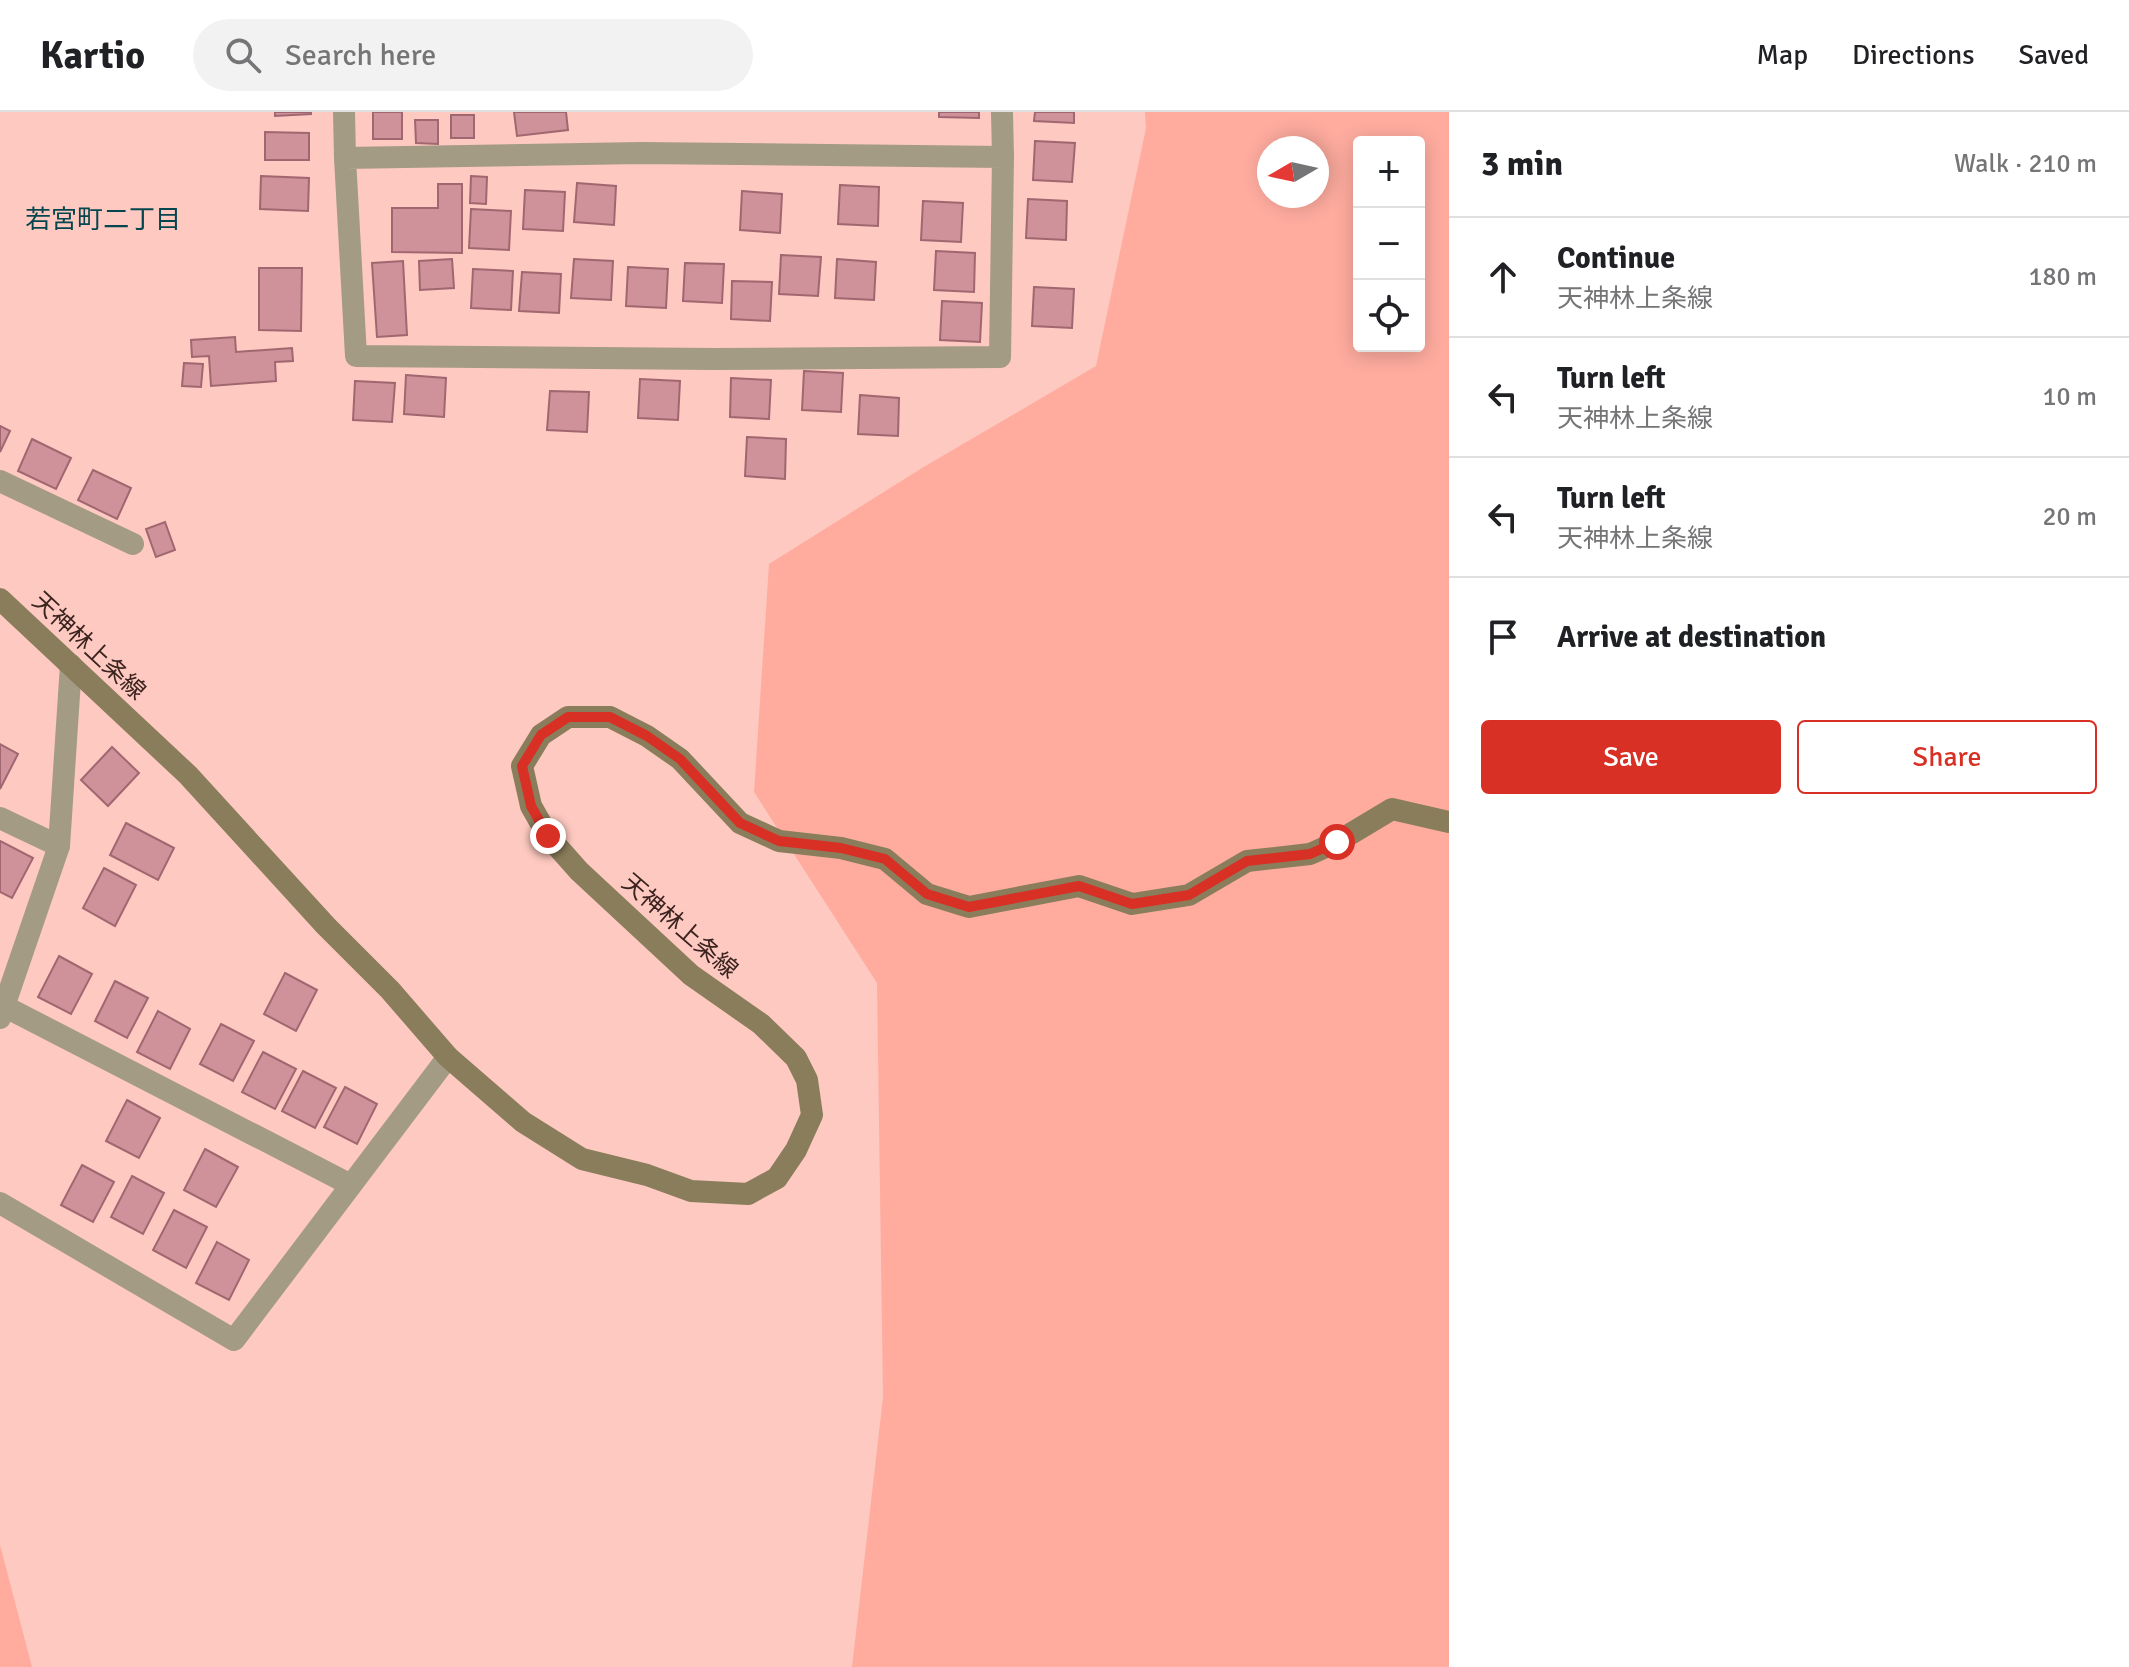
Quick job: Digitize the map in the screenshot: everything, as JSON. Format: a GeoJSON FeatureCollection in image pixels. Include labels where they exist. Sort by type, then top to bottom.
{"type":"FeatureCollection","features":[{"type":"Feature","properties":{"kind":"main road","name":"天神林上条線"},"geometry":{"type":"LineString","coordinates":[[0,599],[188,775],[326,926],[390,990],[448,1057],[523,1122],[582,1159],[647,1175],[691,1191],[748,1194],[777,1178],[796,1150],[812,1115],[807,1080],[796,1058],[761,1024],[691,975],[579,871],[548,836],[531,806],[522,766],[541,735],[568,717],[610,717],[647,736],[680,759],[740,823],[779,841],[841,848],[885,859],[927,894],[969,907],[1079,886],[1132,904],[1189,895],[1247,861],[1310,854],[1337,842],[1392,809],[1449,822]]}},
{"type":"Feature","properties":{"kind":"street"},"geometry":{"type":"LineString","coordinates":[[344,112],[356,356],[714,359],[1000,357],[1002,112]]}},
{"type":"Feature","properties":{"kind":"street"},"geometry":{"type":"LineString","coordinates":[[345,158],[641,153],[1003,157]]}},
{"type":"Feature","properties":{"kind":"street"},"geometry":{"type":"LineString","coordinates":[[0,481],[133,544]]}},
{"type":"Feature","properties":{"kind":"street"},"geometry":{"type":"LineString","coordinates":[[71,665],[59,846],[2,1010],[351,1185]]}},
{"type":"Feature","properties":{"kind":"street"},"geometry":{"type":"LineString","coordinates":[[0,818],[59,846]]}},
{"type":"Feature","properties":{"kind":"street"},"geometry":{"type":"LineString","coordinates":[[0,1203],[234,1340],[448,1057]]}},
{"type":"Feature","properties":{"kind":"shaded area"},"geometry":{"type":"Polygon","coordinates":[[[1145,112],[1449,112],[1449,1667],[852,1667],[883,1397],[877,983],[754,792],[769,564],[922,468],[1096,366],[1146,128],[1145,112]]]}},
{"type":"Feature","properties":{"kind":"shaded area"},"geometry":{"type":"Polygon","coordinates":[[[0,1545],[32,1667],[0,1667],[0,1545]]]}},
{"type":"Feature","properties":{"kind":"building"},"geometry":{"type":"Polygon","coordinates":[[[275,112],[311,112],[311,114],[275,116],[275,112]]]}},
{"type":"Feature","properties":{"kind":"building"},"geometry":{"type":"Polygon","coordinates":[[[373,112],[402,112],[402,139],[373,139],[373,112]]]}},
{"type":"Feature","properties":{"kind":"building"},"geometry":{"type":"Polygon","coordinates":[[[514,112],[566,112],[568,130],[517,136],[514,112]]]}},
{"type":"Feature","properties":{"kind":"building"},"geometry":{"type":"Polygon","coordinates":[[[939,112],[979,112],[979,118],[939,117],[939,112]]]}},
{"type":"Feature","properties":{"kind":"building"},"geometry":{"type":"Polygon","coordinates":[[[1035,112],[1074,112],[1074,123],[1034,121],[1035,112]]]}},
{"type":"Feature","properties":{"kind":"building"},"geometry":{"type":"Polygon","coordinates":[[[451,115],[474,115],[474,138],[451,138],[451,115]]]}},
{"type":"Feature","properties":{"kind":"building"},"geometry":{"type":"Polygon","coordinates":[[[415,120],[438,120],[438,144],[416,143],[415,120]]]}},
{"type":"Feature","properties":{"kind":"building"},"geometry":{"type":"Polygon","coordinates":[[[265,132],[309,133],[309,160],[265,160],[265,132]]]}},
{"type":"Feature","properties":{"kind":"building"},"geometry":{"type":"Polygon","coordinates":[[[1035,141],[1075,143],[1072,182],[1033,180],[1035,141]]]}},
{"type":"Feature","properties":{"kind":"building"},"geometry":{"type":"Polygon","coordinates":[[[261,176],[309,178],[308,211],[260,209],[261,176]]]}},
{"type":"Feature","properties":{"kind":"building"},"geometry":{"type":"Polygon","coordinates":[[[471,176],[487,177],[486,204],[470,203],[471,176]]]}},
{"type":"Feature","properties":{"kind":"building"},"geometry":{"type":"Polygon","coordinates":[[[577,183],[616,186],[614,225],[574,222],[577,183]]]}},
{"type":"Feature","properties":{"kind":"building"},"geometry":{"type":"Polygon","coordinates":[[[438,184],[462,184],[462,253],[392,252],[392,208],[438,208],[438,184]]]}},
{"type":"Feature","properties":{"kind":"building"},"geometry":{"type":"Polygon","coordinates":[[[840,185],[879,187],[878,226],[838,224],[840,185]]]}},
{"type":"Feature","properties":{"kind":"building"},"geometry":{"type":"Polygon","coordinates":[[[525,190],[565,192],[563,231],[523,229],[525,190]]]}},
{"type":"Feature","properties":{"kind":"building"},"geometry":{"type":"Polygon","coordinates":[[[742,191],[782,194],[780,233],[740,230],[742,191]]]}},
{"type":"Feature","properties":{"kind":"building"},"geometry":{"type":"Polygon","coordinates":[[[1028,199],[1067,201],[1066,240],[1026,238],[1028,199]]]}},
{"type":"Feature","properties":{"kind":"building"},"geometry":{"type":"Polygon","coordinates":[[[923,201],[963,203],[961,242],[921,240],[923,201]]]}},
{"type":"Feature","properties":{"kind":"building"},"geometry":{"type":"Polygon","coordinates":[[[471,209],[511,211],[509,250],[469,248],[471,209]]]}},
{"type":"Feature","properties":{"kind":"building"},"geometry":{"type":"Polygon","coordinates":[[[936,251],[975,253],[974,292],[934,290],[936,251]]]}},
{"type":"Feature","properties":{"kind":"building"},"geometry":{"type":"Polygon","coordinates":[[[781,255],[821,257],[818,296],[779,294],[781,255]]]}},
{"type":"Feature","properties":{"kind":"building"},"geometry":{"type":"Polygon","coordinates":[[[452,259],[454,288],[420,290],[419,261],[452,259]]]}},
{"type":"Feature","properties":{"kind":"building"},"geometry":{"type":"Polygon","coordinates":[[[574,259],[613,261],[611,300],[571,298],[574,259]]]}},
{"type":"Feature","properties":{"kind":"building"},"geometry":{"type":"Polygon","coordinates":[[[837,259],[876,262],[874,300],[835,298],[837,259]]]}},
{"type":"Feature","properties":{"kind":"building"},"geometry":{"type":"Polygon","coordinates":[[[403,261],[407,335],[377,337],[372,263],[403,261]]]}},
{"type":"Feature","properties":{"kind":"building"},"geometry":{"type":"Polygon","coordinates":[[[685,263],[724,264],[722,303],[683,301],[685,263]]]}},
{"type":"Feature","properties":{"kind":"building"},"geometry":{"type":"Polygon","coordinates":[[[628,267],[668,269],[666,308],[626,306],[628,267]]]}},
{"type":"Feature","properties":{"kind":"building"},"geometry":{"type":"Polygon","coordinates":[[[259,268],[302,268],[301,331],[259,330],[259,268]]]}},
{"type":"Feature","properties":{"kind":"building"},"geometry":{"type":"Polygon","coordinates":[[[473,269],[513,271],[511,310],[471,308],[473,269]]]}},
{"type":"Feature","properties":{"kind":"building"},"geometry":{"type":"Polygon","coordinates":[[[522,272],[561,274],[559,313],[519,311],[522,272]]]}},
{"type":"Feature","properties":{"kind":"building"},"geometry":{"type":"Polygon","coordinates":[[[732,281],[772,282],[770,321],[731,319],[732,281]]]}},
{"type":"Feature","properties":{"kind":"building"},"geometry":{"type":"Polygon","coordinates":[[[1034,287],[1074,289],[1072,328],[1032,326],[1034,287]]]}},
{"type":"Feature","properties":{"kind":"building"},"geometry":{"type":"Polygon","coordinates":[[[942,301],[982,303],[980,342],[940,340],[942,301]]]}},
{"type":"Feature","properties":{"kind":"building"},"geometry":{"type":"Polygon","coordinates":[[[235,337],[236,352],[292,348],[293,361],[275,362],[276,381],[211,386],[209,356],[192,357],[191,340],[235,337]]]}},
{"type":"Feature","properties":{"kind":"building"},"geometry":{"type":"Polygon","coordinates":[[[184,363],[203,364],[201,387],[182,386],[184,363]]]}},
{"type":"Feature","properties":{"kind":"building"},"geometry":{"type":"Polygon","coordinates":[[[804,371],[843,373],[841,412],[802,410],[804,371]]]}},
{"type":"Feature","properties":{"kind":"building"},"geometry":{"type":"Polygon","coordinates":[[[406,375],[446,378],[444,417],[404,414],[406,375]]]}},
{"type":"Feature","properties":{"kind":"building"},"geometry":{"type":"Polygon","coordinates":[[[731,378],[771,380],[769,419],[730,417],[731,378]]]}},
{"type":"Feature","properties":{"kind":"building"},"geometry":{"type":"Polygon","coordinates":[[[640,379],[680,381],[678,420],[638,418],[640,379]]]}},
{"type":"Feature","properties":{"kind":"building"},"geometry":{"type":"Polygon","coordinates":[[[355,381],[395,383],[392,422],[353,420],[355,381]]]}},
{"type":"Feature","properties":{"kind":"building"},"geometry":{"type":"Polygon","coordinates":[[[550,391],[589,392],[587,432],[547,430],[550,391]]]}},
{"type":"Feature","properties":{"kind":"building"},"geometry":{"type":"Polygon","coordinates":[[[860,395],[899,398],[898,436],[858,434],[860,395]]]}},
{"type":"Feature","properties":{"kind":"building"},"geometry":{"type":"Polygon","coordinates":[[[0,426],[10,431],[0,452],[0,426]]]}},
{"type":"Feature","properties":{"kind":"building"},"geometry":{"type":"Polygon","coordinates":[[[747,437],[786,439],[785,479],[745,476],[747,437]]]}},
{"type":"Feature","properties":{"kind":"building"},"geometry":{"type":"Polygon","coordinates":[[[32,439],[71,458],[56,489],[18,471],[32,439]]]}},
{"type":"Feature","properties":{"kind":"building"},"geometry":{"type":"Polygon","coordinates":[[[93,470],[131,488],[117,519],[78,500],[93,470]]]}},
{"type":"Feature","properties":{"kind":"building"},"geometry":{"type":"Polygon","coordinates":[[[165,522],[175,550],[156,557],[146,529],[165,522]]]}},
{"type":"Feature","properties":{"kind":"building"},"geometry":{"type":"Polygon","coordinates":[[[0,744],[18,754],[0,789],[0,744]]]}},
{"type":"Feature","properties":{"kind":"building"},"geometry":{"type":"Polygon","coordinates":[[[112,747],[139,773],[108,806],[81,780],[112,747]]]}},
{"type":"Feature","properties":{"kind":"building"},"geometry":{"type":"Polygon","coordinates":[[[126,823],[174,848],[158,880],[110,855],[126,823]]]}},
{"type":"Feature","properties":{"kind":"building"},"geometry":{"type":"Polygon","coordinates":[[[0,841],[33,858],[12,898],[0,892],[0,841]]]}},
{"type":"Feature","properties":{"kind":"building"},"geometry":{"type":"Polygon","coordinates":[[[104,868],[136,885],[115,926],[83,908],[104,868]]]}},
{"type":"Feature","properties":{"kind":"building"},"geometry":{"type":"Polygon","coordinates":[[[59,956],[92,974],[71,1014],[38,997],[59,956]]]}},
{"type":"Feature","properties":{"kind":"building"},"geometry":{"type":"Polygon","coordinates":[[[285,973],[317,990],[296,1031],[264,1014],[285,973]]]}},
{"type":"Feature","properties":{"kind":"building"},"geometry":{"type":"Polygon","coordinates":[[[115,981],[148,998],[127,1038],[95,1021],[115,981]]]}},
{"type":"Feature","properties":{"kind":"building"},"geometry":{"type":"Polygon","coordinates":[[[158,1011],[190,1029],[170,1069],[137,1052],[158,1011]]]}},
{"type":"Feature","properties":{"kind":"building"},"geometry":{"type":"Polygon","coordinates":[[[221,1024],[254,1041],[233,1081],[200,1064],[221,1024]]]}},
{"type":"Feature","properties":{"kind":"building"},"geometry":{"type":"Polygon","coordinates":[[[263,1052],[296,1069],[275,1109],[242,1092],[263,1052]]]}},
{"type":"Feature","properties":{"kind":"building"},"geometry":{"type":"Polygon","coordinates":[[[303,1071],[336,1088],[315,1128],[282,1111],[303,1071]]]}},
{"type":"Feature","properties":{"kind":"building"},"geometry":{"type":"Polygon","coordinates":[[[345,1087],[377,1104],[357,1144],[324,1127],[345,1087]]]}},
{"type":"Feature","properties":{"kind":"building"},"geometry":{"type":"Polygon","coordinates":[[[127,1100],[160,1118],[139,1158],[106,1141],[127,1100]]]}},
{"type":"Feature","properties":{"kind":"building"},"geometry":{"type":"Polygon","coordinates":[[[205,1149],[238,1167],[216,1207],[184,1190],[205,1149]]]}},
{"type":"Feature","properties":{"kind":"building"},"geometry":{"type":"Polygon","coordinates":[[[82,1165],[114,1182],[93,1222],[61,1205],[82,1165]]]}},
{"type":"Feature","properties":{"kind":"building"},"geometry":{"type":"Polygon","coordinates":[[[132,1176],[164,1193],[143,1234],[111,1217],[132,1176]]]}},
{"type":"Feature","properties":{"kind":"building"},"geometry":{"type":"Polygon","coordinates":[[[174,1210],[207,1227],[186,1268],[153,1250],[174,1210]]]}},
{"type":"Feature","properties":{"kind":"building"},"geometry":{"type":"Polygon","coordinates":[[[217,1242],[249,1260],[229,1300],[196,1283],[217,1242]]]}},
{"type":"Feature","properties":{"kind":"district","name":"若宮町二丁目"},"geometry":{"type":"Point","coordinates":[103,219]}},
{"type":"Feature","properties":{"kind":"route"},"geometry":{"type":"LineString","coordinates":[[548,836],[531,806],[522,766],[541,735],[568,717],[610,717],[647,736],[680,759],[740,823],[779,841],[841,848],[885,859],[927,894],[969,907],[1079,886],[1132,904],[1189,895],[1247,861],[1310,854],[1337,842]]}}]}
